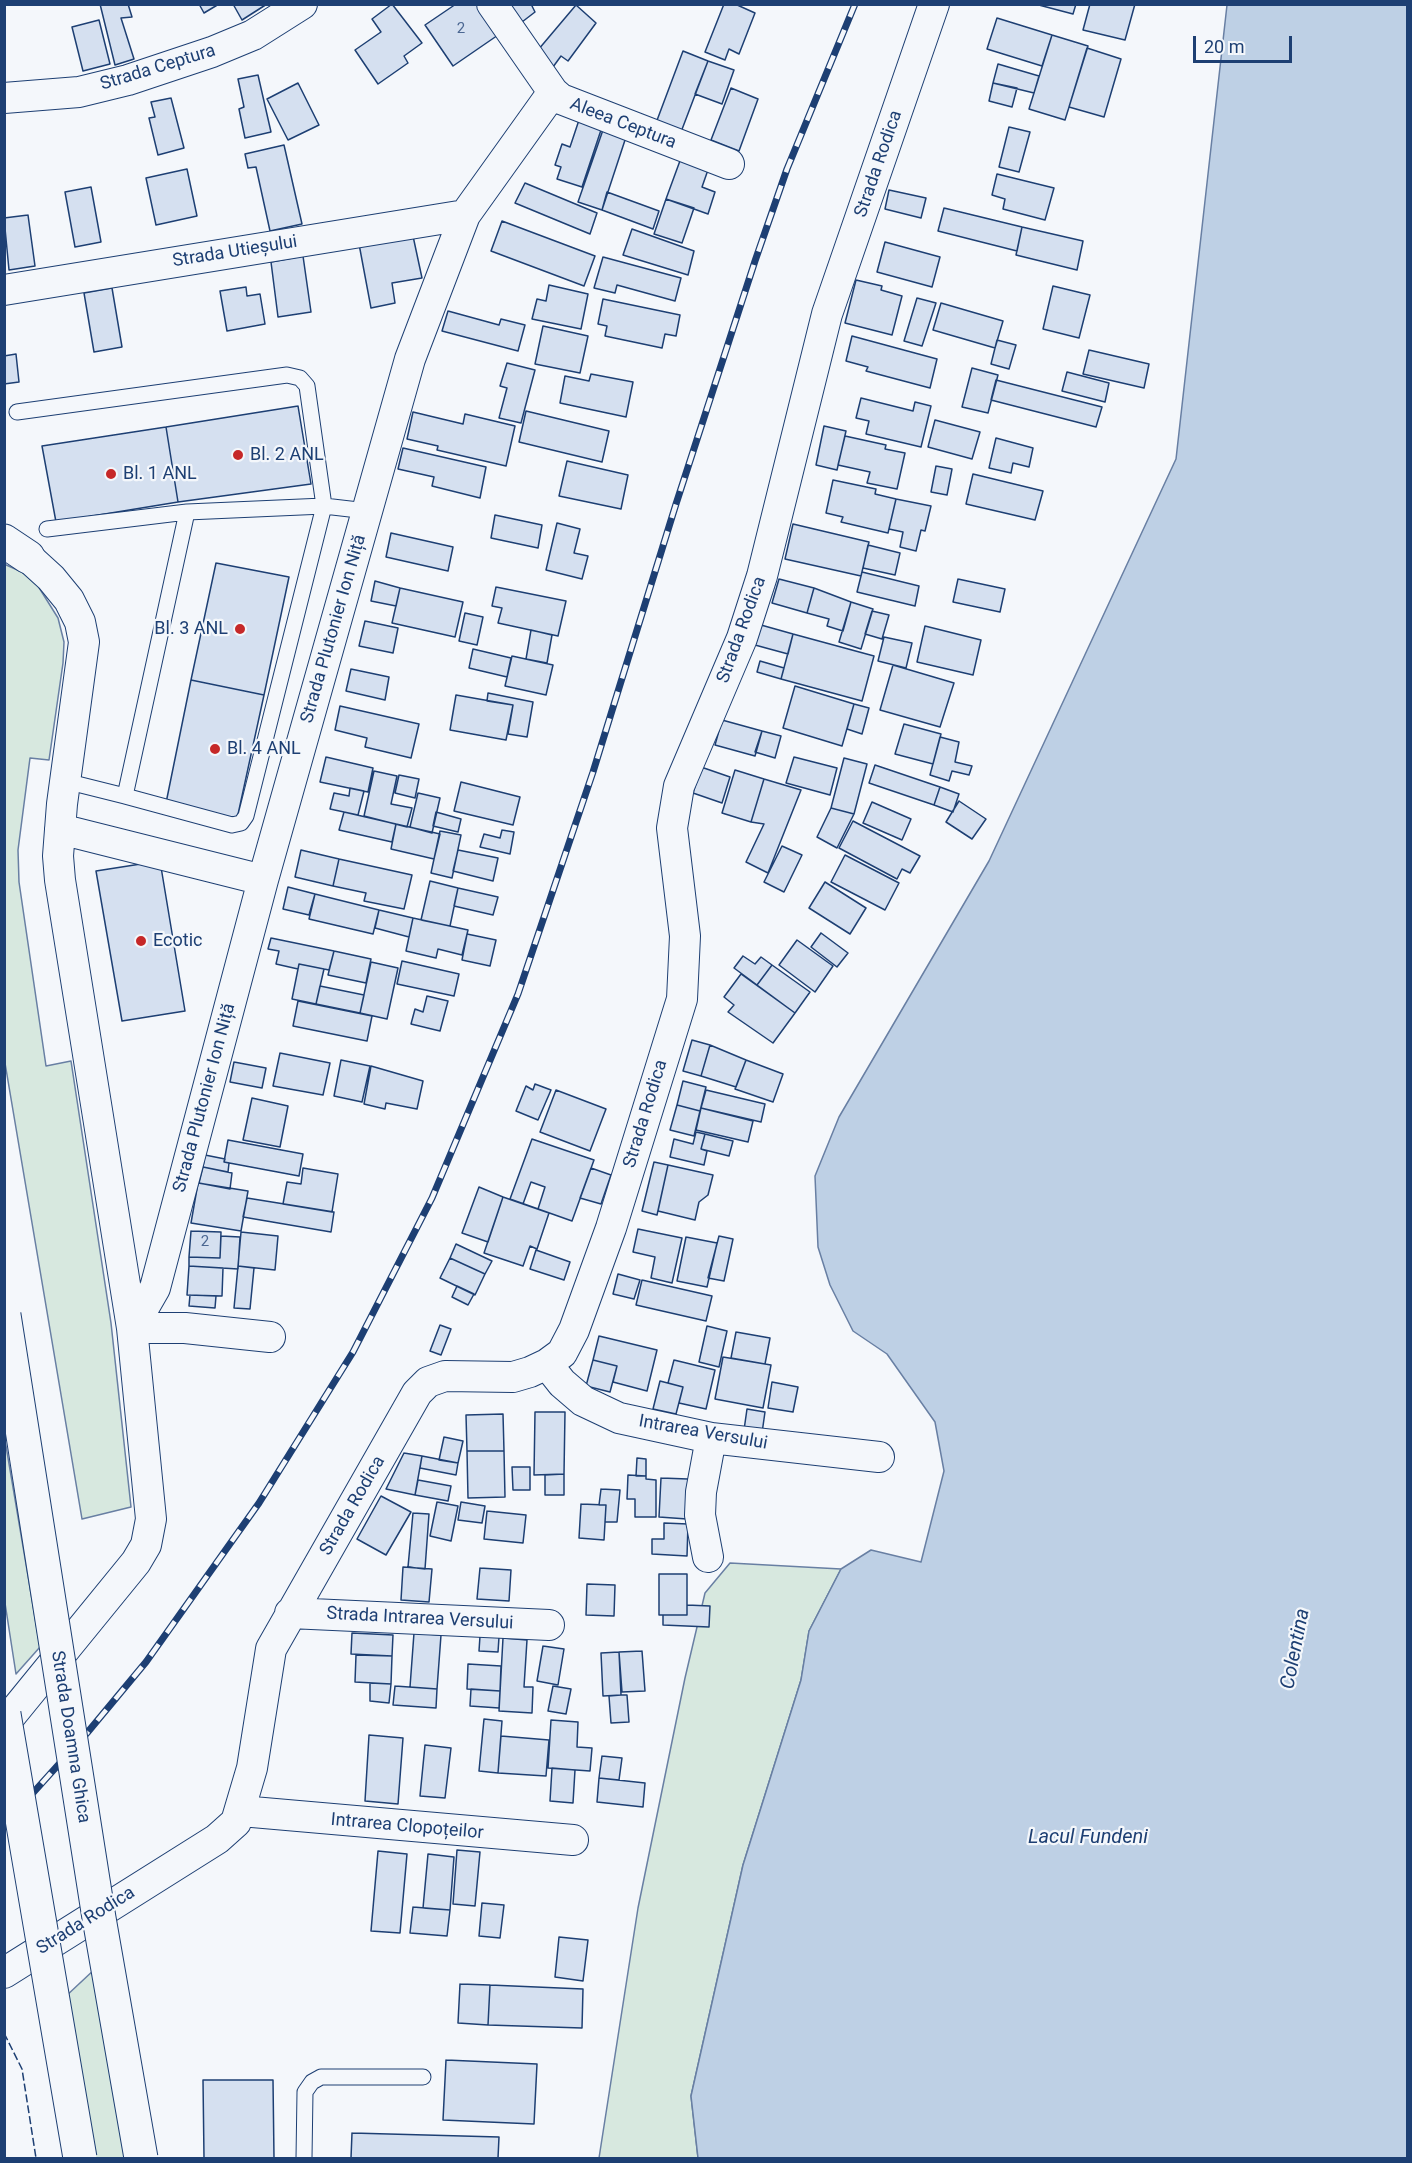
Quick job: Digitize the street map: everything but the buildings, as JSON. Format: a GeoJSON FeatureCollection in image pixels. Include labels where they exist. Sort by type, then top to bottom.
{"type":"FeatureCollection","features":[{"type":"Feature","properties":{"kind":"main road","name":"Strada Doamna Ghica"},"geometry":{"type":"LineString","coordinates":[[4,1315],[99,1918],[141,2158]]}},
{"type":"Feature","properties":{"kind":"main road"},"geometry":{"type":"LineString","coordinates":[[4,1714],[80,2158]]}},
{"type":"Feature","properties":{"kind":"street","name":"Strada Ceptura"},"geometry":{"type":"LineString","coordinates":[[4,98],[79,92],[128,80],[212,52],[253,35],[302,4]]}},
{"type":"Feature","properties":{"kind":"street","name":"Aleea Ceptura"},"geometry":{"type":"LineString","coordinates":[[492,4],[553,92],[574,106],[729,164]]}},
{"type":"Feature","properties":{"kind":"street","name":"Strada Rodica"},"geometry":{"type":"LineString","coordinates":[[4,1973],[217,1839],[236,1822],[252,1768],[271,1649],[290,1612],[417,1393],[428,1382],[445,1376],[513,1377],[547,1364],[562,1353],[574,1330],[611,1228],[682,999],[685,936],[672,828],[679,786],[742,638],[762,576],[827,314],[934,4]]}},
{"type":"Feature","properties":{"kind":"street","name":"Strada Plutonier Ion Niță"},"geometry":{"type":"LineString","coordinates":[[132,1328],[155,1288],[263,880],[410,359],[465,215],[553,92]]}},
{"type":"Feature","properties":{"kind":"street","name":"Strada Utieșului"},"geometry":{"type":"LineString","coordinates":[[4,290],[465,215]]}},
{"type":"Feature","properties":{"kind":"street"},"geometry":{"type":"LineString","coordinates":[[4,1724],[136,1562],[146,1545],[151,1519],[132,1328],[60,880],[60,830],[84,642],[80,622],[69,600],[51,578],[12,550]]}},
{"type":"Feature","properties":{"kind":"street"},"geometry":{"type":"LineString","coordinates":[[60,830],[263,880]]}},
{"type":"Feature","properties":{"kind":"street"},"geometry":{"type":"LineString","coordinates":[[132,1328],[185,1328],[270,1337]]}},
{"type":"Feature","properties":{"kind":"street","name":"Intrarea Versului"},"geometry":{"type":"LineString","coordinates":[[547,1364],[562,1383],[596,1408],[620,1418],[711,1438],[879,1457]]}},
{"type":"Feature","properties":{"kind":"street"},"geometry":{"type":"LineString","coordinates":[[708,1557],[700,1515],[701,1491],[711,1438]]}},
{"type":"Feature","properties":{"kind":"street","name":"Strada Intrarea Versului"},"geometry":{"type":"LineString","coordinates":[[290,1612],[549,1625]]}},
{"type":"Feature","properties":{"kind":"street","name":"Intrarea Clopoțeilor"},"geometry":{"type":"LineString","coordinates":[[241,1811],[573,1840]]}},
{"type":"Feature","properties":{"kind":"lane"},"geometry":{"type":"LineString","coordinates":[[17,412],[287,375],[300,378],[307,386],[324,506],[249,804],[241,823],[232,825],[66,781]]}},
{"type":"Feature","properties":{"kind":"lane"},"geometry":{"type":"LineString","coordinates":[[47,529],[187,512],[324,506],[367,511]]}},
{"type":"Feature","properties":{"kind":"lane"},"geometry":{"type":"LineString","coordinates":[[125,796],[187,512]]}},
{"type":"Feature","properties":{"kind":"lane"},"geometry":{"type":"LineString","coordinates":[[304,2158],[305,2092],[312,2082],[321,2077],[423,2077]]}},
{"type":"Feature","properties":{"kind":"shaded area"},"geometry":{"type":"Polygon","coordinates":[[[4,564],[22,572],[38,586],[58,618],[64,642],[49,760],[30,758],[18,850],[19,882],[46,1066],[71,1061],[111,1323],[131,1507],[82,1519],[5,1063],[4,564]]]}},
{"type":"Feature","properties":{"kind":"shaded area"},"geometry":{"type":"Polygon","coordinates":[[[4,1434],[40,1647],[16,1674],[5,1603],[4,1434]]]}},
{"type":"Feature","properties":{"kind":"shaded area"},"geometry":{"type":"Polygon","coordinates":[[[730,1563],[841,1569],[809,1631],[801,1680],[743,1865],[691,2096],[698,2158],[599,2158],[638,1908],[685,1678],[705,1593],[730,1563]]]}},
{"type":"Feature","properties":{"kind":"shaded area"},"geometry":{"type":"Polygon","coordinates":[[[96,1968],[128,2158],[94,2158],[65,1997],[96,1968]]]}},
{"type":"Feature","properties":{"kind":"water","name":"Lacul Fundeni"},"geometry":{"type":"Polygon","coordinates":[[[1227,5],[1407,5],[1407,2158],[698,2158],[691,2096],[743,1865],[801,1680],[809,1631],[841,1569],[871,1550],[921,1562],[944,1471],[935,1422],[887,1354],[853,1331],[830,1285],[818,1247],[815,1176],[839,1117],[989,861],[1176,459],[1227,5]]]}},
{"type":"Feature","properties":{"kind":"railway"},"geometry":{"type":"LineString","coordinates":[[4,1825],[87,1733],[146,1662],[259,1503],[353,1352],[432,1198],[518,994],[593,772],[676,504],[755,261],[787,169],[855,4]]}},
{"type":"Feature","properties":{"kind":"fence"},"geometry":{"type":"LineString","coordinates":[[4,2033],[22,2069],[36,2158]]}},
{"type":"Feature","properties":{"kind":"place","name":"Bl. 2 ANL"},"geometry":{"type":"Point","coordinates":[238,455]}},
{"type":"Feature","properties":{"kind":"place","name":"Bl. 1 ANL"},"geometry":{"type":"Point","coordinates":[111,474]}},
{"type":"Feature","properties":{"kind":"place","name":"Bl. 3 ANL"},"geometry":{"type":"Point","coordinates":[240,629]}},
{"type":"Feature","properties":{"kind":"place","name":"Bl. 4 ANL"},"geometry":{"type":"Point","coordinates":[215,749]}},
{"type":"Feature","properties":{"kind":"place","name":"Ecotic"},"geometry":{"type":"Point","coordinates":[141,941]}},
{"type":"Feature","properties":{"kind":"water label","name":"Colentina"},"geometry":{"type":"Point","coordinates":[1296,1649]}}]}
